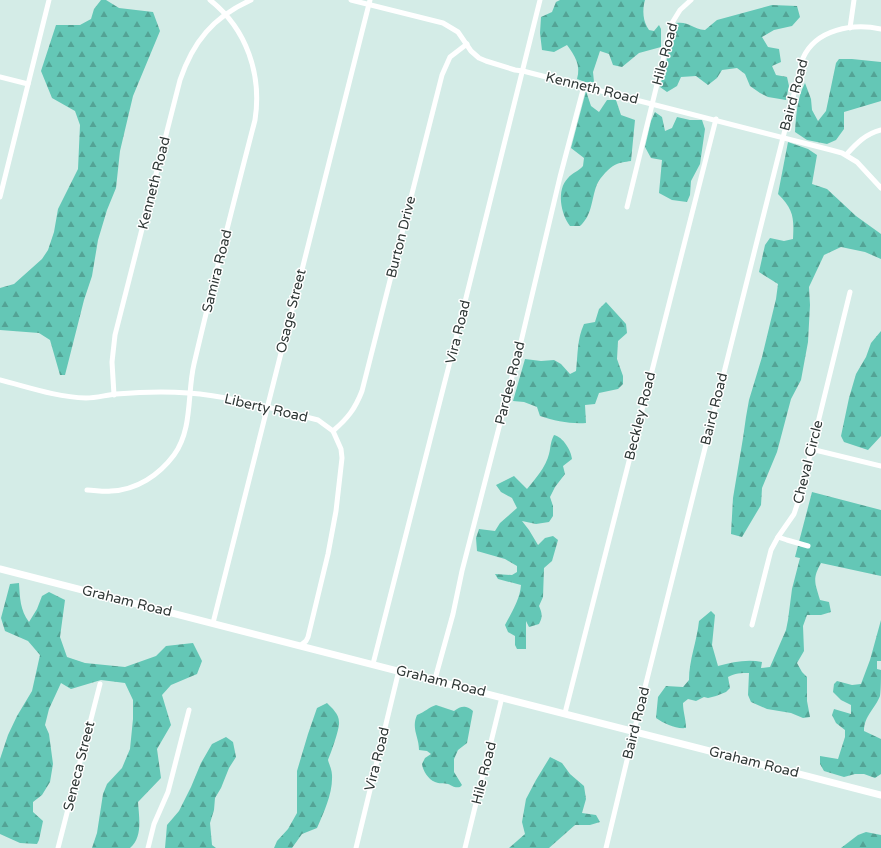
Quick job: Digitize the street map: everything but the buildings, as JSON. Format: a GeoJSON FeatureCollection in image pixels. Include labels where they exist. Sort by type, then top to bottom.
{"type":"FeatureCollection","features":[{"type":"Feature","properties":{"kind":"main road","name":"Graham Road"},"geometry":{"type":"LineString","coordinates":[[0,568],[881,795]]}},
{"type":"Feature","properties":{"kind":"street"},"geometry":{"type":"LineString","coordinates":[[0,197],[49,0]]}},
{"type":"Feature","properties":{"kind":"street","name":"Samira Road"},"geometry":{"type":"LineString","coordinates":[[87,490],[109,491],[127,489],[149,479],[165,466],[174,455],[182,439],[188,413],[189,393],[194,365],[255,120],[257,104],[256,81],[249,54],[242,38],[225,14],[210,0]]}},
{"type":"Feature","properties":{"kind":"street","name":"Kenneth Road"},"geometry":{"type":"LineString","coordinates":[[114,395],[112,362],[116,335],[176,91],[192,52],[209,28],[225,14],[251,0]]}},
{"type":"Feature","properties":{"kind":"street","name":"Kenneth Road"},"geometry":{"type":"LineString","coordinates":[[351,0],[369,2],[443,23],[458,32],[475,55],[486,61],[515,70],[523,70],[782,136],[846,155],[863,168],[881,188]]}},
{"type":"Feature","properties":{"kind":"street","name":"Vira Road"},"geometry":{"type":"LineString","coordinates":[[373,664],[540,0]]}},
{"type":"Feature","properties":{"kind":"street","name":"Hile Road"},"geometry":{"type":"LineString","coordinates":[[627,207],[672,23],[680,10],[691,0]]}},
{"type":"Feature","properties":{"kind":"street"},"geometry":{"type":"LineString","coordinates":[[850,28],[854,0]]}},
{"type":"Feature","properties":{"kind":"street","name":"Osage Street"},"geometry":{"type":"LineString","coordinates":[[213,623],[369,2]]}},
{"type":"Feature","properties":{"kind":"street","name":"Baird Road"},"geometry":{"type":"LineString","coordinates":[[606,848],[799,69],[810,45],[824,36],[850,28],[862,27],[881,29]]}},
{"type":"Feature","properties":{"kind":"street","name":"Burton Drive"},"geometry":{"type":"LineString","coordinates":[[333,431],[347,419],[353,411],[362,391],[442,75],[450,57],[467,44]]}},
{"type":"Feature","properties":{"kind":"street"},"geometry":{"type":"LineString","coordinates":[[0,77],[28,84]]}},
{"type":"Feature","properties":{"kind":"street","name":"Pardee Road"},"geometry":{"type":"LineString","coordinates":[[435,680],[453,614],[462,571],[520,346],[560,177],[584,86]]}},
{"type":"Feature","properties":{"kind":"street","name":"Beckley Road"},"geometry":{"type":"LineString","coordinates":[[565,713],[716,119]]}},
{"type":"Feature","properties":{"kind":"street"},"geometry":{"type":"LineString","coordinates":[[846,155],[861,139],[871,133],[881,130]]}},
{"type":"Feature","properties":{"kind":"street","name":"Cheval Circle"},"geometry":{"type":"LineString","coordinates":[[752,626],[771,550],[778,536],[788,524],[796,508],[850,292]]}},
{"type":"Feature","properties":{"kind":"street","name":"Liberty Road"},"geometry":{"type":"LineString","coordinates":[[0,380],[53,394],[75,397],[162,392],[224,397],[318,420],[333,431]]}},
{"type":"Feature","properties":{"kind":"street"},"geometry":{"type":"LineString","coordinates":[[301,645],[306,641],[311,627],[328,554],[336,511],[342,458],[341,449],[333,431]]}},
{"type":"Feature","properties":{"kind":"street"},"geometry":{"type":"LineString","coordinates":[[811,449],[881,466]]}},
{"type":"Feature","properties":{"kind":"street"},"geometry":{"type":"LineString","coordinates":[[778,536],[786,540],[808,546]]}},
{"type":"Feature","properties":{"kind":"street","name":"Vira Road"},"geometry":{"type":"LineString","coordinates":[[356,848],[399,670]]}},
{"type":"Feature","properties":{"kind":"street","name":"Seneca Street"},"geometry":{"type":"LineString","coordinates":[[58,848],[100,684]]}},
{"type":"Feature","properties":{"kind":"street","name":"Hile Road"},"geometry":{"type":"LineString","coordinates":[[465,848],[502,697]]}},
{"type":"Feature","properties":{"kind":"street"},"geometry":{"type":"LineString","coordinates":[[148,848],[154,824],[168,792],[189,710]]}},
{"type":"Feature","properties":{"kind":"green space"},"geometry":{"type":"Polygon","coordinates":[[[101,0],[106,0],[119,8],[153,12],[160,31],[133,96],[120,151],[116,188],[107,210],[98,240],[92,276],[84,300],[65,375],[60,375],[50,340],[39,333],[0,330],[0,288],[14,284],[42,259],[48,250],[54,232],[58,209],[78,169],[80,125],[75,111],[52,98],[41,71],[56,25],[80,25],[91,19],[94,9],[101,0]]]}},
{"type":"Feature","properties":{"kind":"green space"},"geometry":{"type":"Polygon","coordinates":[[[560,0],[645,0],[643,12],[645,23],[649,30],[654,31],[659,25],[661,29],[661,47],[639,53],[622,67],[613,65],[609,54],[600,51],[593,72],[594,82],[585,82],[577,79],[578,65],[567,45],[554,52],[542,50],[540,33],[541,17],[552,12],[556,2],[560,0]]]}},
{"type":"Feature","properties":{"kind":"green space"},"geometry":{"type":"Polygon","coordinates":[[[772,5],[797,6],[800,17],[792,26],[774,30],[762,37],[768,47],[779,49],[781,62],[772,66],[776,75],[787,77],[789,86],[786,100],[768,97],[760,93],[750,86],[745,74],[737,68],[722,70],[717,78],[708,85],[696,76],[681,77],[677,86],[667,92],[660,87],[676,23],[684,23],[705,30],[717,20],[772,5]]]}},
{"type":"Feature","properties":{"kind":"green space"},"geometry":{"type":"Polygon","coordinates":[[[839,59],[881,62],[881,101],[844,112],[844,129],[836,140],[827,144],[807,140],[795,132],[797,107],[802,89],[805,83],[811,99],[812,110],[818,121],[826,111],[836,63],[839,59]]]}},
{"type":"Feature","properties":{"kind":"green space"},"geometry":{"type":"Polygon","coordinates":[[[586,91],[591,106],[599,112],[607,100],[616,100],[621,115],[635,120],[631,161],[622,162],[615,165],[601,178],[597,184],[591,208],[584,222],[580,226],[570,226],[562,209],[561,195],[564,183],[571,175],[583,166],[584,158],[571,148],[586,91]]]}},
{"type":"Feature","properties":{"kind":"green space"},"geometry":{"type":"Polygon","coordinates":[[[655,112],[662,117],[665,131],[672,128],[677,117],[690,120],[702,120],[705,129],[700,164],[691,181],[690,195],[687,202],[672,200],[659,193],[662,160],[651,158],[645,147],[651,121],[655,112]]]}},
{"type":"Feature","properties":{"kind":"green space"},"geometry":{"type":"Polygon","coordinates":[[[788,142],[808,149],[817,155],[812,184],[827,189],[856,216],[881,234],[881,259],[865,252],[841,247],[824,255],[809,287],[810,305],[808,342],[801,380],[791,399],[777,452],[762,488],[761,505],[742,537],[731,534],[733,498],[749,400],[762,357],[776,299],[778,284],[759,272],[765,245],[770,238],[784,241],[793,239],[792,215],[787,205],[778,194],[788,142]]]}},
{"type":"Feature","properties":{"kind":"green space"},"geometry":{"type":"Polygon","coordinates":[[[606,302],[626,324],[627,333],[618,341],[617,359],[623,376],[623,384],[618,389],[599,393],[595,404],[585,405],[586,423],[568,423],[546,418],[540,416],[537,407],[524,402],[513,401],[525,359],[541,361],[554,360],[561,364],[570,374],[576,371],[579,341],[584,324],[595,322],[599,309],[606,302]]]}},
{"type":"Feature","properties":{"kind":"green space"},"geometry":{"type":"Polygon","coordinates":[[[881,331],[881,436],[868,450],[844,442],[841,436],[856,374],[866,357],[871,343],[881,331]]]}},
{"type":"Feature","properties":{"kind":"green space"},"geometry":{"type":"Polygon","coordinates":[[[554,435],[566,444],[572,459],[563,466],[565,474],[555,487],[550,497],[553,506],[553,516],[549,522],[536,524],[522,521],[538,545],[545,538],[553,536],[558,540],[552,561],[544,568],[543,597],[539,606],[542,615],[540,622],[539,624],[529,627],[526,621],[526,649],[517,649],[515,645],[515,636],[508,632],[505,625],[517,600],[521,585],[498,579],[495,574],[512,575],[517,572],[517,566],[505,559],[477,551],[476,538],[479,529],[495,531],[500,523],[517,508],[512,498],[501,492],[496,485],[514,476],[527,489],[540,473],[548,459],[551,442],[554,435]]]}},
{"type":"Feature","properties":{"kind":"green space"},"geometry":{"type":"Polygon","coordinates":[[[812,492],[881,510],[881,576],[821,563],[818,568],[815,581],[820,600],[829,602],[831,612],[821,615],[807,615],[803,626],[804,651],[797,663],[807,677],[807,701],[810,717],[803,718],[791,713],[767,709],[751,702],[748,695],[749,673],[746,673],[728,677],[730,688],[726,692],[708,698],[704,697],[696,701],[688,699],[683,703],[686,728],[670,726],[656,718],[658,697],[666,686],[683,687],[689,680],[690,665],[699,621],[711,611],[715,615],[712,645],[718,666],[735,662],[751,661],[762,662],[761,668],[770,667],[786,630],[792,589],[800,558],[795,557],[812,492]]]}},
{"type":"Feature","properties":{"kind":"green space"},"geometry":{"type":"Polygon","coordinates":[[[19,583],[22,608],[29,622],[37,609],[42,596],[49,592],[65,600],[60,637],[67,657],[85,663],[125,667],[156,656],[166,646],[193,643],[202,661],[197,674],[171,685],[162,695],[171,725],[157,749],[161,778],[138,802],[139,833],[130,848],[92,848],[97,833],[103,794],[107,784],[122,768],[130,749],[133,719],[133,700],[125,683],[101,680],[71,689],[61,683],[49,709],[45,725],[49,734],[53,764],[50,782],[42,795],[33,802],[33,812],[43,821],[37,844],[20,843],[0,834],[0,759],[8,735],[32,691],[40,655],[28,641],[5,631],[1,618],[10,584],[19,583]]]}},
{"type":"Feature","properties":{"kind":"green space"},"geometry":{"type":"Polygon","coordinates":[[[881,620],[881,661],[877,661],[877,669],[881,670],[880,696],[866,721],[864,731],[881,739],[881,774],[875,778],[864,774],[855,774],[844,777],[824,771],[820,764],[820,756],[838,759],[845,737],[845,730],[836,723],[832,715],[834,709],[851,714],[851,705],[841,700],[833,692],[834,684],[837,681],[852,685],[861,684],[870,660],[881,620]]]}},
{"type":"Feature","properties":{"kind":"green space"},"geometry":{"type":"Polygon","coordinates":[[[327,703],[337,714],[339,725],[328,760],[332,771],[332,782],[330,795],[325,809],[317,828],[302,834],[292,848],[274,848],[277,841],[288,829],[297,813],[297,771],[317,708],[327,703]]]}},
{"type":"Feature","properties":{"kind":"green space"},"geometry":{"type":"Polygon","coordinates":[[[436,705],[454,711],[464,707],[473,711],[467,743],[458,750],[454,759],[454,772],[462,785],[460,787],[432,781],[426,774],[422,764],[425,758],[431,754],[427,751],[419,750],[415,720],[417,715],[436,705]]]}},
{"type":"Feature","properties":{"kind":"green space"},"geometry":{"type":"Polygon","coordinates":[[[226,737],[233,742],[236,757],[229,768],[221,788],[215,798],[214,810],[210,823],[212,845],[216,848],[165,848],[167,825],[179,811],[201,763],[212,744],[226,737]]]}},
{"type":"Feature","properties":{"kind":"green space"},"geometry":{"type":"Polygon","coordinates":[[[550,757],[562,763],[570,774],[584,786],[586,799],[582,813],[596,815],[600,822],[590,825],[575,825],[549,848],[509,848],[525,834],[522,822],[526,799],[550,757]]]}},
{"type":"Feature","properties":{"kind":"green space"},"geometry":{"type":"Polygon","coordinates":[[[866,832],[881,835],[881,848],[841,848],[858,835],[866,832]]]}}]}
